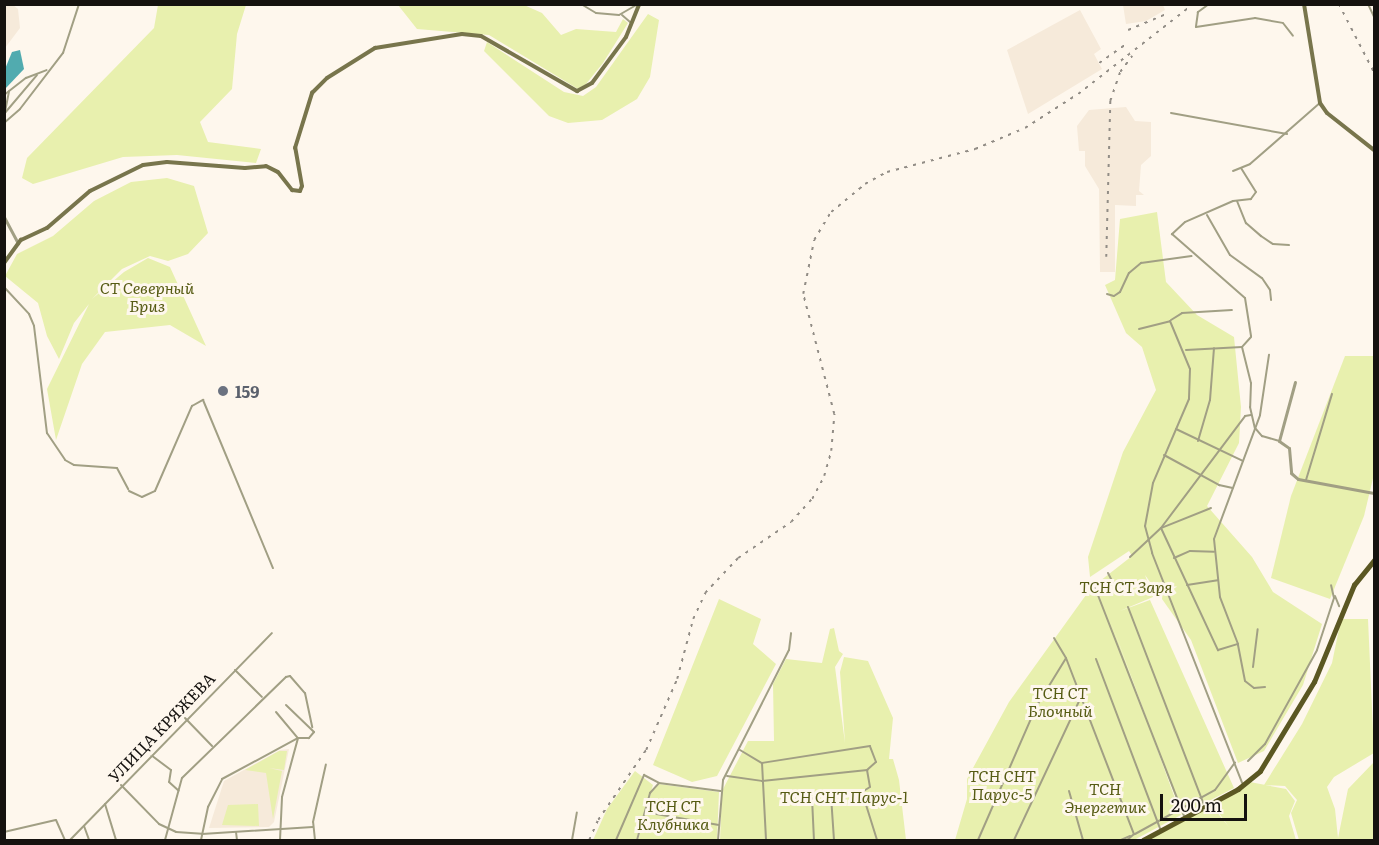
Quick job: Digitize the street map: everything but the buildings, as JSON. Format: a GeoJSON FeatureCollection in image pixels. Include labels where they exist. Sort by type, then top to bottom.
{"type":"FeatureCollection","features":[{"type":"Feature","properties":{"kind":"main road"},"geometry":{"type":"LineString","coordinates":[[4,263],[18,243],[51,225],[100,184],[151,163],[266,166],[278,172],[292,190],[300,191],[302,186],[295,154],[312,93],[327,78],[375,48],[462,34],[481,36],[577,91],[592,83],[626,38],[638,4]]}},
{"type":"Feature","properties":{"kind":"main road"},"geometry":{"type":"LineString","coordinates":[[1304,4],[1320,103],[1327,113],[1374,150]]}},
{"type":"Feature","properties":{"kind":"main road"},"geometry":{"type":"LineString","coordinates":[[1143,840],[1243,786],[1267,762],[1310,690],[1354,585],[1374,560]]}},
{"type":"Feature","properties":{"kind":"street"},"geometry":{"type":"LineString","coordinates":[[4,123],[20,110],[65,49],[79,4]]}},
{"type":"Feature","properties":{"kind":"street"},"geometry":{"type":"LineString","coordinates":[[581,4],[596,13],[628,16],[631,25]]}},
{"type":"Feature","properties":{"kind":"street"},"geometry":{"type":"LineString","coordinates":[[619,15],[638,4]]}},
{"type":"Feature","properties":{"kind":"street"},"geometry":{"type":"LineString","coordinates":[[1209,4],[1198,12],[1196,27],[1255,18],[1283,23],[1293,36]]}},
{"type":"Feature","properties":{"kind":"street"},"geometry":{"type":"LineString","coordinates":[[1368,4],[1374,17]]}},
{"type":"Feature","properties":{"kind":"street"},"geometry":{"type":"LineString","coordinates":[[4,95],[26,78],[50,68]]}},
{"type":"Feature","properties":{"kind":"street"},"geometry":{"type":"LineString","coordinates":[[5,114],[37,75]]}},
{"type":"Feature","properties":{"kind":"street"},"geometry":{"type":"LineString","coordinates":[[5,114],[9,91]]}},
{"type":"Feature","properties":{"kind":"street"},"geometry":{"type":"LineString","coordinates":[[1233,171],[1241,168],[1287,134],[1320,103]]}},
{"type":"Feature","properties":{"kind":"street"},"geometry":{"type":"LineString","coordinates":[[1171,113],[1287,134]]}},
{"type":"Feature","properties":{"kind":"street"},"geometry":{"type":"LineString","coordinates":[[1185,350],[1243,345],[1251,336],[1245,298],[1193,256],[1172,234],[1176,227],[1206,213],[1237,201],[1251,199],[1256,192],[1241,168]]}},
{"type":"Feature","properties":{"kind":"street"},"geometry":{"type":"LineString","coordinates":[[1237,201],[1246,223],[1261,236],[1273,244],[1289,245]]}},
{"type":"Feature","properties":{"kind":"street"},"geometry":{"type":"LineString","coordinates":[[1206,213],[1230,255],[1262,278],[1270,290],[1270,300]]}},
{"type":"Feature","properties":{"kind":"street"},"geometry":{"type":"LineString","coordinates":[[4,217],[18,243]]}},
{"type":"Feature","properties":{"kind":"street"},"geometry":{"type":"LineString","coordinates":[[12,235],[18,238],[32,235]]}},
{"type":"Feature","properties":{"kind":"street"},"geometry":{"type":"LineString","coordinates":[[12,235],[12,251]]}},
{"type":"Feature","properties":{"kind":"street"},"geometry":{"type":"LineString","coordinates":[[1107,294],[1114,296],[1120,292],[1129,273],[1141,262],[1193,256]]}},
{"type":"Feature","properties":{"kind":"street"},"geometry":{"type":"LineString","coordinates":[[4,287],[29,314],[34,327],[47,433],[65,460],[74,465],[117,468],[128,490],[142,497],[156,491],[189,411],[196,400],[203,400],[273,568]]}},
{"type":"Feature","properties":{"kind":"street"},"geometry":{"type":"LineString","coordinates":[[1139,329],[1170,321],[1182,313],[1232,310]]}},
{"type":"Feature","properties":{"kind":"street"},"geometry":{"type":"LineString","coordinates":[[1170,321],[1185,350],[1192,378],[1189,399],[1149,494],[1145,526],[1148,542],[1243,786]]}},
{"type":"Feature","properties":{"kind":"street"},"geometry":{"type":"LineString","coordinates":[[1243,345],[1251,383],[1252,415],[1256,428],[1262,436],[1280,441],[1289,448],[1291,473],[1306,480],[1374,493]]}},
{"type":"Feature","properties":{"kind":"street"},"geometry":{"type":"LineString","coordinates":[[1198,441],[1210,400],[1214,348]]}},
{"type":"Feature","properties":{"kind":"street"},"geometry":{"type":"LineString","coordinates":[[1265,687],[1254,688],[1245,681],[1238,644],[1218,580],[1214,539],[1256,428],[1269,355]]}},
{"type":"Feature","properties":{"kind":"street"},"geometry":{"type":"LineString","coordinates":[[1280,441],[1295,382]]}},
{"type":"Feature","properties":{"kind":"street"},"geometry":{"type":"LineString","coordinates":[[1306,480],[1332,393]]}},
{"type":"Feature","properties":{"kind":"street"},"geometry":{"type":"LineString","coordinates":[[1130,557],[1161,528],[1245,416],[1252,415]]}},
{"type":"Feature","properties":{"kind":"street"},"geometry":{"type":"LineString","coordinates":[[1176,429],[1243,461]]}},
{"type":"Feature","properties":{"kind":"street"},"geometry":{"type":"LineString","coordinates":[[1164,455],[1199,475],[1233,488]]}},
{"type":"Feature","properties":{"kind":"street"},"geometry":{"type":"LineString","coordinates":[[1161,528],[1211,508]]}},
{"type":"Feature","properties":{"kind":"street"},"geometry":{"type":"LineString","coordinates":[[1161,528],[1218,650],[1238,644]]}},
{"type":"Feature","properties":{"kind":"street"},"geometry":{"type":"LineString","coordinates":[[1174,558],[1190,551],[1214,552]]}},
{"type":"Feature","properties":{"kind":"street"},"geometry":{"type":"LineString","coordinates":[[1108,573],[1118,593]]}},
{"type":"Feature","properties":{"kind":"street"},"geometry":{"type":"LineString","coordinates":[[1187,585],[1218,580]]}},
{"type":"Feature","properties":{"kind":"street"},"geometry":{"type":"LineString","coordinates":[[1094,585],[1184,819]]}},
{"type":"Feature","properties":{"kind":"street"},"geometry":{"type":"LineString","coordinates":[[1331,585],[1339,606]]}},
{"type":"Feature","properties":{"kind":"street"},"geometry":{"type":"LineString","coordinates":[[1248,761],[1265,744],[1302,679],[1317,650],[1335,593]]}},
{"type":"Feature","properties":{"kind":"street"},"geometry":{"type":"LineString","coordinates":[[1128,608],[1205,808]]}},
{"type":"Feature","properties":{"kind":"street"},"geometry":{"type":"LineString","coordinates":[[1253,666],[1258,629]]}},
{"type":"Feature","properties":{"kind":"street","name":"УЛИЦА КРЯЖЕВА"},"geometry":{"type":"LineString","coordinates":[[70,840],[105,804],[120,784],[272,633]]}},
{"type":"Feature","properties":{"kind":"street"},"geometry":{"type":"LineString","coordinates":[[718,840],[720,791],[789,650],[791,633]]}},
{"type":"Feature","properties":{"kind":"street"},"geometry":{"type":"LineString","coordinates":[[1054,638],[1066,658],[1134,834]]}},
{"type":"Feature","properties":{"kind":"street"},"geometry":{"type":"LineString","coordinates":[[978,840],[1036,706],[1066,658]]}},
{"type":"Feature","properties":{"kind":"street"},"geometry":{"type":"LineString","coordinates":[[1096,658],[1161,831]]}},
{"type":"Feature","properties":{"kind":"street"},"geometry":{"type":"LineString","coordinates":[[235,670],[263,698]]}},
{"type":"Feature","properties":{"kind":"street"},"geometry":{"type":"LineString","coordinates":[[165,840],[182,778],[212,746],[290,675],[305,693],[313,736],[298,738],[222,779],[208,807],[201,840]]}},
{"type":"Feature","properties":{"kind":"street"},"geometry":{"type":"LineString","coordinates":[[1014,840],[1081,698]]}},
{"type":"Feature","properties":{"kind":"street"},"geometry":{"type":"LineString","coordinates":[[286,705],[312,727]]}},
{"type":"Feature","properties":{"kind":"street"},"geometry":{"type":"LineString","coordinates":[[276,712],[298,738]]}},
{"type":"Feature","properties":{"kind":"street"},"geometry":{"type":"LineString","coordinates":[[185,718],[212,746]]}},
{"type":"Feature","properties":{"kind":"street"},"geometry":{"type":"LineString","coordinates":[[280,840],[282,797],[298,738]]}},
{"type":"Feature","properties":{"kind":"street"},"geometry":{"type":"LineString","coordinates":[[727,776],[762,781],[867,770],[876,762],[870,746],[762,763],[740,750]]}},
{"type":"Feature","properties":{"kind":"street"},"geometry":{"type":"LineString","coordinates":[[150,754],[171,770],[169,782],[179,791]]}},
{"type":"Feature","properties":{"kind":"street"},"geometry":{"type":"LineString","coordinates":[[1121,840],[1201,799],[1221,785],[1235,761]]}},
{"type":"Feature","properties":{"kind":"street"},"geometry":{"type":"LineString","coordinates":[[762,763],[766,840]]}},
{"type":"Feature","properties":{"kind":"street"},"geometry":{"type":"LineString","coordinates":[[315,840],[313,827],[326,764]]}},
{"type":"Feature","properties":{"kind":"street"},"geometry":{"type":"LineString","coordinates":[[867,770],[870,788],[862,792],[878,840]]}},
{"type":"Feature","properties":{"kind":"street"},"geometry":{"type":"LineString","coordinates":[[616,840],[644,775],[659,783],[720,791]]}},
{"type":"Feature","properties":{"kind":"street"},"geometry":{"type":"LineString","coordinates":[[637,840],[653,786],[659,783]]}},
{"type":"Feature","properties":{"kind":"street"},"geometry":{"type":"LineString","coordinates":[[120,784],[169,829],[182,833],[202,834],[313,827]]}},
{"type":"Feature","properties":{"kind":"street"},"geometry":{"type":"LineString","coordinates":[[1069,791],[1083,840]]}},
{"type":"Feature","properties":{"kind":"street"},"geometry":{"type":"LineString","coordinates":[[831,796],[834,840]]}},
{"type":"Feature","properties":{"kind":"street"},"geometry":{"type":"LineString","coordinates":[[812,798],[814,840]]}},
{"type":"Feature","properties":{"kind":"street"},"geometry":{"type":"LineString","coordinates":[[105,804],[116,840]]}},
{"type":"Feature","properties":{"kind":"street"},"geometry":{"type":"LineString","coordinates":[[572,840],[577,812]]}},
{"type":"Feature","properties":{"kind":"street"},"geometry":{"type":"LineString","coordinates":[[645,812],[719,825]]}},
{"type":"Feature","properties":{"kind":"street"},"geometry":{"type":"LineString","coordinates":[[4,832],[56,820],[65,840]]}},
{"type":"Feature","properties":{"kind":"street"},"geometry":{"type":"LineString","coordinates":[[84,825],[89,840]]}},
{"type":"Feature","properties":{"kind":"street"},"geometry":{"type":"LineString","coordinates":[[236,832],[237,840]]}},
{"type":"Feature","properties":{"kind":"street"},"geometry":{"type":"LineString","coordinates":[[182,833],[182,840]]}},
{"type":"Feature","properties":{"kind":"street"},"geometry":{"type":"LineString","coordinates":[[1127,840],[1134,834]]}},
{"type":"Feature","properties":{"kind":"shaded area"},"geometry":{"type":"Polygon","coordinates":[[[5,5],[13,5],[18,9],[20,28],[5,48],[5,5]]]}},
{"type":"Feature","properties":{"kind":"shaded area"},"geometry":{"type":"Polygon","coordinates":[[[1123,5],[1163,5],[1165,10],[1146,21],[1126,24],[1123,5]]]}},
{"type":"Feature","properties":{"kind":"shaded area"},"geometry":{"type":"Polygon","coordinates":[[[1080,10],[1101,49],[1094,54],[1102,69],[1028,114],[1007,50],[1080,10]]]}},
{"type":"Feature","properties":{"kind":"shaded area"},"geometry":{"type":"Polygon","coordinates":[[[1126,107],[1135,121],[1151,122],[1151,156],[1141,165],[1139,191],[1144,195],[1136,195],[1136,206],[1115,205],[1115,272],[1100,272],[1099,189],[1085,166],[1085,151],[1079,151],[1077,126],[1089,110],[1126,107]]]}},
{"type":"Feature","properties":{"kind":"shaded area"},"geometry":{"type":"Polygon","coordinates":[[[289,749],[274,822],[269,827],[209,828],[224,781],[280,750],[289,749]]]}},
{"type":"Feature","properties":{"kind":"green space"},"geometry":{"type":"Polygon","coordinates":[[[158,5],[246,5],[237,34],[232,89],[200,122],[208,142],[261,149],[256,163],[177,155],[123,157],[33,184],[22,178],[27,158],[154,28],[158,5]]]}},
{"type":"Feature","properties":{"kind":"green space"},"geometry":{"type":"Polygon","coordinates":[[[398,5],[524,5],[542,13],[561,35],[576,29],[616,32],[623,19],[628,23],[603,63],[586,84],[578,89],[489,35],[417,29],[398,5]]]}},
{"type":"Feature","properties":{"kind":"green space"},"geometry":{"type":"Polygon","coordinates":[[[648,14],[659,20],[650,77],[637,99],[602,120],[568,123],[549,116],[484,51],[487,42],[564,92],[583,96],[596,87],[648,14]]]}},
{"type":"Feature","properties":{"kind":"green space","name":"СТ Северный Бриз"},"geometry":{"type":"Polygon","coordinates":[[[167,178],[194,186],[208,233],[188,254],[168,261],[150,256],[122,269],[92,299],[124,272],[148,258],[170,267],[206,346],[170,325],[105,332],[82,364],[56,440],[47,389],[89,304],[74,323],[59,359],[47,336],[38,303],[5,276],[17,254],[53,236],[94,201],[131,182],[167,178]]]}},
{"type":"Feature","properties":{"kind":"green space"},"geometry":{"type":"Polygon","coordinates":[[[1157,212],[1166,282],[1197,315],[1234,337],[1241,407],[1239,443],[1207,506],[1252,557],[1273,592],[1322,624],[1303,685],[1264,751],[1238,763],[1191,640],[1145,575],[1153,597],[1120,611],[1150,600],[1234,788],[1182,815],[1109,616],[1181,815],[1134,840],[1015,840],[1024,815],[1014,840],[955,840],[967,799],[967,779],[1009,702],[1091,588],[1132,556],[1129,551],[1090,577],[1088,557],[1123,452],[1156,390],[1142,347],[1126,333],[1105,285],[1115,280],[1120,219],[1157,212]]]}},
{"type":"Feature","properties":{"kind":"green space"},"geometry":{"type":"Polygon","coordinates":[[[1345,356],[1374,356],[1374,474],[1364,516],[1330,599],[1271,578],[1291,496],[1345,356]]]}},
{"type":"Feature","properties":{"kind":"green space"},"geometry":{"type":"Polygon","coordinates":[[[719,599],[761,619],[753,644],[776,664],[717,776],[692,782],[653,765],[719,599]]]}},
{"type":"Feature","properties":{"kind":"green space"},"geometry":{"type":"Polygon","coordinates":[[[1341,619],[1368,619],[1374,753],[1334,777],[1327,787],[1335,809],[1338,838],[1348,789],[1374,762],[1374,840],[1299,840],[1291,813],[1297,800],[1285,786],[1264,785],[1302,724],[1332,663],[1341,619]]]}},
{"type":"Feature","properties":{"kind":"green space","name":"ТСН СНТ Парус-1"},"geometry":{"type":"Polygon","coordinates":[[[834,628],[839,651],[843,654],[835,667],[845,743],[840,672],[844,657],[868,661],[893,718],[889,759],[893,759],[899,780],[906,840],[720,840],[722,791],[748,741],[774,741],[773,684],[786,659],[822,663],[830,629],[834,628]]]}},
{"type":"Feature","properties":{"kind":"green space"},"geometry":{"type":"Polygon","coordinates":[[[279,751],[287,751],[284,770],[269,768],[282,771],[273,819],[266,773],[245,770],[279,751]]]}},
{"type":"Feature","properties":{"kind":"green space"},"geometry":{"type":"Polygon","coordinates":[[[635,771],[653,785],[636,840],[593,840],[607,809],[635,771]]]}},
{"type":"Feature","properties":{"kind":"green space"},"geometry":{"type":"Polygon","coordinates":[[[1250,782],[1286,789],[1295,801],[1289,816],[1296,840],[1146,840],[1212,806],[1229,827],[1213,805],[1250,782]]]}},
{"type":"Feature","properties":{"kind":"green space","name":"ТСН СТ Клубника"},"geometry":{"type":"Polygon","coordinates":[[[659,784],[719,792],[717,840],[638,840],[651,793],[659,784]]]}},
{"type":"Feature","properties":{"kind":"green space"},"geometry":{"type":"Polygon","coordinates":[[[258,804],[259,826],[222,825],[228,805],[258,804]]]}},
{"type":"Feature","properties":{"kind":"water"},"geometry":{"type":"Polygon","coordinates":[[[20,50],[24,69],[5,89],[5,69],[12,52],[20,50]]]}},
{"type":"Feature","properties":{"kind":"railway"},"geometry":{"type":"LineString","coordinates":[[589,840],[598,820],[646,750],[677,679],[693,619],[705,593],[738,558],[791,522],[812,499],[824,476],[831,451],[834,414],[803,294],[814,240],[831,212],[865,184],[887,172],[975,149],[1025,128],[1078,94],[1193,4]]}},
{"type":"Feature","properties":{"kind":"railway"},"geometry":{"type":"LineString","coordinates":[[1339,4],[1374,72]]}},
{"type":"Feature","properties":{"kind":"railway"},"geometry":{"type":"LineString","coordinates":[[1128,30],[1166,14]]}},
{"type":"Feature","properties":{"kind":"railway"},"geometry":{"type":"LineString","coordinates":[[1099,63],[1128,43]]}},
{"type":"Feature","properties":{"kind":"railway"},"geometry":{"type":"LineString","coordinates":[[1106,257],[1110,101],[1120,72],[1132,56]]}},
{"type":"Feature","properties":{"kind":"place","name":"159"},"geometry":{"type":"Point","coordinates":[223,391]}},
{"type":"Feature","properties":{"kind":"park label","name":"ТСН СТ Заря"},"geometry":{"type":"Point","coordinates":[1126,586]}},
{"type":"Feature","properties":{"kind":"park label","name":"ТСН СТ Блочный"},"geometry":{"type":"Point","coordinates":[1060,701]}},
{"type":"Feature","properties":{"kind":"park label","name":"ТСН СНТ Парус-5"},"geometry":{"type":"Point","coordinates":[1002,784]}},
{"type":"Feature","properties":{"kind":"park label","name":"ТСН Энергетик"},"geometry":{"type":"Point","coordinates":[1105,797]}}]}
